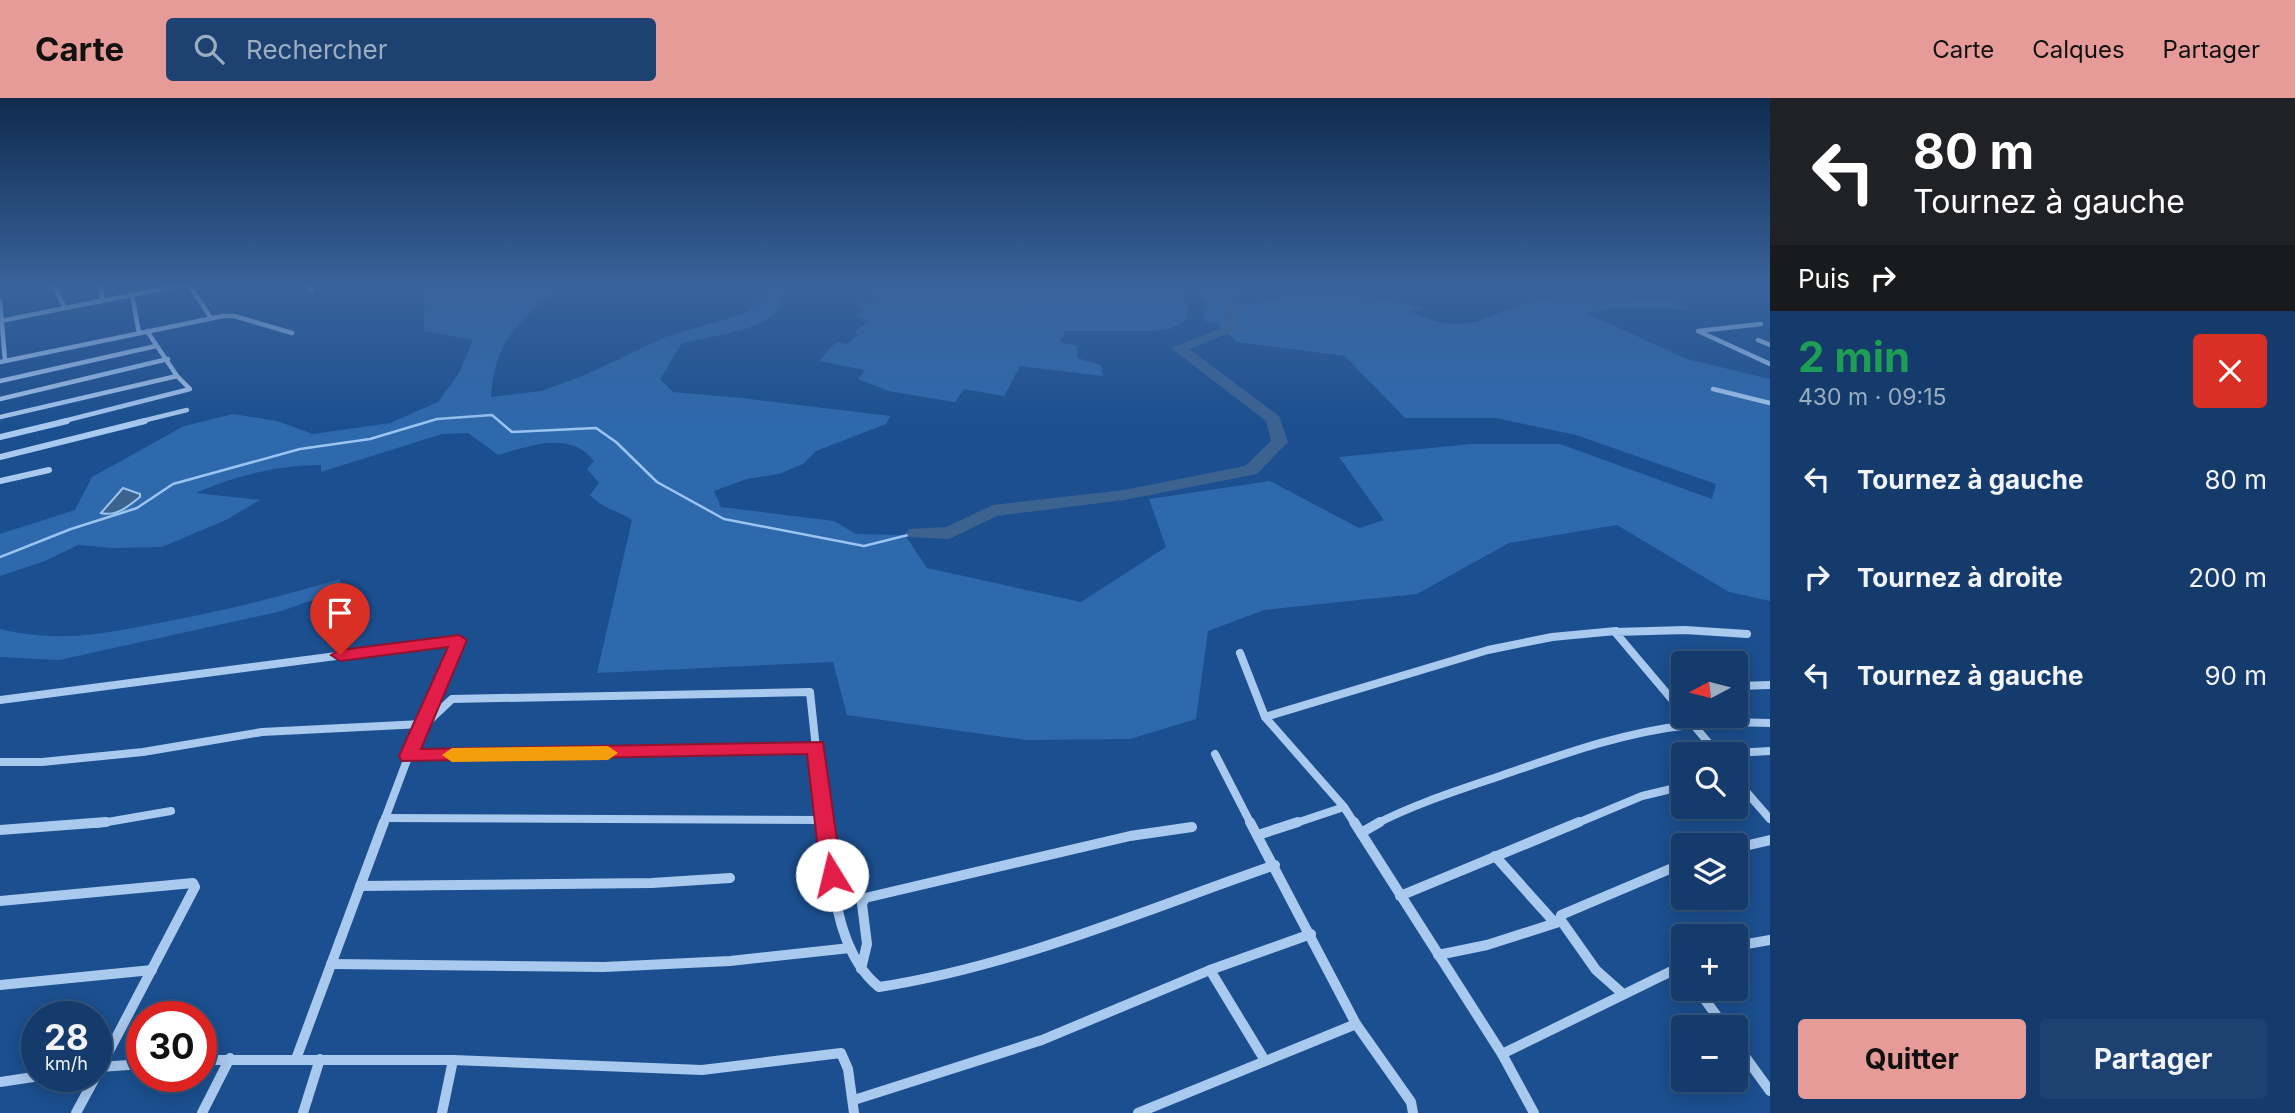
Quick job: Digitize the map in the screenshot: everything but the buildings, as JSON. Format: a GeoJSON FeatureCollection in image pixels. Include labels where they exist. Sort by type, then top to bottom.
{"type":"FeatureCollection","features":[{"type":"Feature","properties":{"kind":"street"},"geometry":{"type":"LineString","coordinates":[[1,332],[2,361],[139,333]]}},
{"type":"Feature","properties":{"kind":"street"},"geometry":{"type":"LineString","coordinates":[[0,438],[190,389],[177,376],[148,332]]}},
{"type":"Feature","properties":{"kind":"street"},"geometry":{"type":"LineString","coordinates":[[287,332],[292,334]]}},
{"type":"Feature","properties":{"kind":"street"},"geometry":{"type":"LineString","coordinates":[[1701,332],[1738,352],[1770,364]]}},
{"type":"Feature","properties":{"kind":"street"},"geometry":{"type":"LineString","coordinates":[[1758,340],[1770,345]]}},
{"type":"Feature","properties":{"kind":"street"},"geometry":{"type":"LineString","coordinates":[[0,381],[156,346]]}},
{"type":"Feature","properties":{"kind":"street"},"geometry":{"type":"LineString","coordinates":[[0,399],[167,359]]}},
{"type":"Feature","properties":{"kind":"street"},"geometry":{"type":"LineString","coordinates":[[0,417],[177,376]]}},
{"type":"Feature","properties":{"kind":"street"},"geometry":{"type":"LineString","coordinates":[[1713,388],[1770,403]]}},
{"type":"Feature","properties":{"kind":"street"},"geometry":{"type":"LineString","coordinates":[[0,457],[187,410]]}},
{"type":"Feature","properties":{"kind":"street"},"geometry":{"type":"LineString","coordinates":[[0,481],[49,470]]}},
{"type":"Feature","properties":{"kind":"street"},"geometry":{"type":"LineString","coordinates":[[1265,717],[1301,710],[1464,657],[1565,634],[1696,630],[1747,634]]}},
{"type":"Feature","properties":{"kind":"street"},"geometry":{"type":"LineString","coordinates":[[1616,631],[1615,635],[1671,703]]}},
{"type":"Feature","properties":{"kind":"street"},"geometry":{"type":"LineString","coordinates":[[0,700],[459,640],[408,756],[296,1059]]}},
{"type":"Feature","properties":{"kind":"street"},"geometry":{"type":"LineString","coordinates":[[1240,653],[1265,717],[1344,807],[1503,1054],[1534,1113]]}},
{"type":"Feature","properties":{"kind":"street"},"geometry":{"type":"LineString","coordinates":[[1748,686],[1770,685]]}},
{"type":"Feature","properties":{"kind":"street"},"geometry":{"type":"LineString","coordinates":[[0,762],[41,762],[144,752],[262,732],[421,726],[433,720],[443,704],[452,699],[808,691],[823,820],[842,923],[849,948],[861,969],[871,983],[884,988],[938,978],[1094,930],[1275,865]]}},
{"type":"Feature","properties":{"kind":"street"},"geometry":{"type":"LineString","coordinates":[[1748,723],[1770,723]]}},
{"type":"Feature","properties":{"kind":"street"},"geometry":{"type":"LineString","coordinates":[[1361,833],[1387,816],[1416,804],[1588,746],[1671,726]]}},
{"type":"Feature","properties":{"kind":"street"},"geometry":{"type":"LineString","coordinates":[[1693,728],[1706,742]]}},
{"type":"Feature","properties":{"kind":"street"},"geometry":{"type":"LineString","coordinates":[[408,756],[816,747]]}},
{"type":"Feature","properties":{"kind":"street"},"geometry":{"type":"LineString","coordinates":[[1748,752],[1770,751]]}},
{"type":"Feature","properties":{"kind":"street"},"geometry":{"type":"LineString","coordinates":[[1215,754],[1356,1024],[1410,1102],[1413,1113]]}},
{"type":"Feature","properties":{"kind":"street"},"geometry":{"type":"LineString","coordinates":[[1400,896],[1642,796],[1671,789]]}},
{"type":"Feature","properties":{"kind":"street"},"geometry":{"type":"LineString","coordinates":[[1748,794],[1770,819]]}},
{"type":"Feature","properties":{"kind":"street"},"geometry":{"type":"LineString","coordinates":[[1258,835],[1344,807]]}},
{"type":"Feature","properties":{"kind":"street"},"geometry":{"type":"LineString","coordinates":[[0,830],[88,825],[171,811]]}},
{"type":"Feature","properties":{"kind":"street"},"geometry":{"type":"LineString","coordinates":[[385,818],[823,820]]}},
{"type":"Feature","properties":{"kind":"street"},"geometry":{"type":"LineString","coordinates":[[861,969],[867,944],[862,904],[865,898],[1130,835],[1192,827]]}},
{"type":"Feature","properties":{"kind":"street"},"geometry":{"type":"LineString","coordinates":[[1748,845],[1770,840]]}},
{"type":"Feature","properties":{"kind":"street"},"geometry":{"type":"LineString","coordinates":[[1495,856],[1558,921],[1596,970],[1623,994]]}},
{"type":"Feature","properties":{"kind":"street"},"geometry":{"type":"LineString","coordinates":[[1438,955],[1487,945],[1558,921],[1561,915],[1671,868]]}},
{"type":"Feature","properties":{"kind":"street"},"geometry":{"type":"LineString","coordinates":[[360,886],[652,883],[730,878]]}},
{"type":"Feature","properties":{"kind":"street"},"geometry":{"type":"LineString","coordinates":[[0,901],[194,883],[195,887],[112,1044]]}},
{"type":"Feature","properties":{"kind":"street"},"geometry":{"type":"LineString","coordinates":[[854,1100],[1042,1040],[1210,970],[1311,934]]}},
{"type":"Feature","properties":{"kind":"street"},"geometry":{"type":"LineString","coordinates":[[1748,944],[1770,940]]}},
{"type":"Feature","properties":{"kind":"street"},"geometry":{"type":"LineString","coordinates":[[331,964],[604,967],[730,961],[849,948]]}},
{"type":"Feature","properties":{"kind":"street"},"geometry":{"type":"LineString","coordinates":[[0,985],[152,970]]}},
{"type":"Feature","properties":{"kind":"street"},"geometry":{"type":"LineString","coordinates":[[1210,970],[1264,1059]]}},
{"type":"Feature","properties":{"kind":"street"},"geometry":{"type":"LineString","coordinates":[[1503,1054],[1671,972]]}},
{"type":"Feature","properties":{"kind":"street"},"geometry":{"type":"LineString","coordinates":[[1138,1113],[1264,1059],[1356,1024]]}},
{"type":"Feature","properties":{"kind":"street"},"geometry":{"type":"LineString","coordinates":[[217,1059],[453,1060],[702,1070],[841,1053],[848,1069],[854,1113]]}},
{"type":"Feature","properties":{"kind":"street"},"geometry":{"type":"LineString","coordinates":[[202,1113],[230,1058]]}},
{"type":"Feature","properties":{"kind":"street"},"geometry":{"type":"LineString","coordinates":[[303,1113],[320,1059]]}},
{"type":"Feature","properties":{"kind":"street"},"geometry":{"type":"LineString","coordinates":[[442,1113],[453,1060]]}},
{"type":"Feature","properties":{"kind":"street"},"geometry":{"type":"LineString","coordinates":[[1748,1061],[1770,1091]]}},
{"type":"Feature","properties":{"kind":"street"},"geometry":{"type":"LineString","coordinates":[[0,1082],[21,1079]]}},
{"type":"Feature","properties":{"kind":"street"},"geometry":{"type":"LineString","coordinates":[[76,1113],[87,1092]]}},
{"type":"Feature","properties":{"kind":"shaded area"},"geometry":{"type":"Polygon","coordinates":[[[431,332],[513,332],[498,360],[491,397],[541,391],[585,375],[665,337],[681,332],[729,332],[682,343],[660,379],[673,392],[890,416],[886,424],[816,451],[803,464],[779,474],[747,479],[714,491],[721,507],[834,521],[856,534],[905,535],[927,568],[1081,602],[1166,547],[1149,499],[1270,481],[1359,528],[1384,520],[1339,457],[1471,444],[1560,444],[1712,499],[1716,484],[1576,435],[1496,418],[1405,418],[1345,356],[1237,342],[1226,332],[1629,332],[1687,359],[1770,379],[1770,601],[1729,592],[1617,525],[1509,543],[1417,594],[1264,610],[1208,631],[1196,719],[1130,739],[1026,740],[847,715],[833,662],[597,673],[632,520],[590,495],[599,483],[587,469],[594,461],[584,451],[562,443],[549,443],[498,455],[468,433],[442,434],[321,472],[321,465],[273,469],[226,481],[196,493],[260,500],[226,520],[162,547],[113,548],[78,545],[45,561],[0,576],[0,534],[75,510],[92,477],[184,426],[233,414],[277,421],[313,434],[390,423],[438,402],[459,373],[473,340],[431,332]]]}},
{"type":"Feature","properties":{"kind":"shaded area"},"geometry":{"type":"Polygon","coordinates":[[[855,332],[1064,332],[1060,342],[1077,346],[1077,358],[1101,365],[1103,376],[1020,366],[1004,396],[964,389],[955,402],[888,391],[858,379],[865,370],[819,361],[836,342],[848,344],[858,334],[855,332]]]}},
{"type":"Feature","properties":{"kind":"shaded area"},"geometry":{"type":"Polygon","coordinates":[[[123,488],[140,494],[140,497],[117,512],[101,513],[123,488]]]}},
{"type":"Feature","properties":{"kind":"shaded area"},"geometry":{"type":"Polygon","coordinates":[[[340,579],[340,590],[282,611],[59,660],[0,657],[0,629],[44,636],[105,633],[191,617],[340,579]]]}},
{"type":"Feature","properties":{"kind":"waterway"},"geometry":{"type":"LineString","coordinates":[[916,533],[949,533],[993,511],[1124,495],[1251,470],[1280,442],[1273,419],[1178,348],[1222,332]]}},
{"type":"Feature","properties":{"kind":"waterway"},"geometry":{"type":"LineString","coordinates":[[0,557],[71,529],[137,508],[173,484],[300,449],[370,439],[437,419],[492,415],[512,432],[596,428],[616,442],[657,482],[724,519],[864,546],[916,533]]}},
{"type":"Feature","properties":{"kind":"slow traffic"},"geometry":{"type":"LineString","coordinates":[[452,755],[608,753]]}},
{"type":"Feature","properties":{"kind":"route"},"geometry":{"type":"LineString","coordinates":[[340,655],[459,640],[408,756],[816,747],[823,820],[832,875]]}}]}
